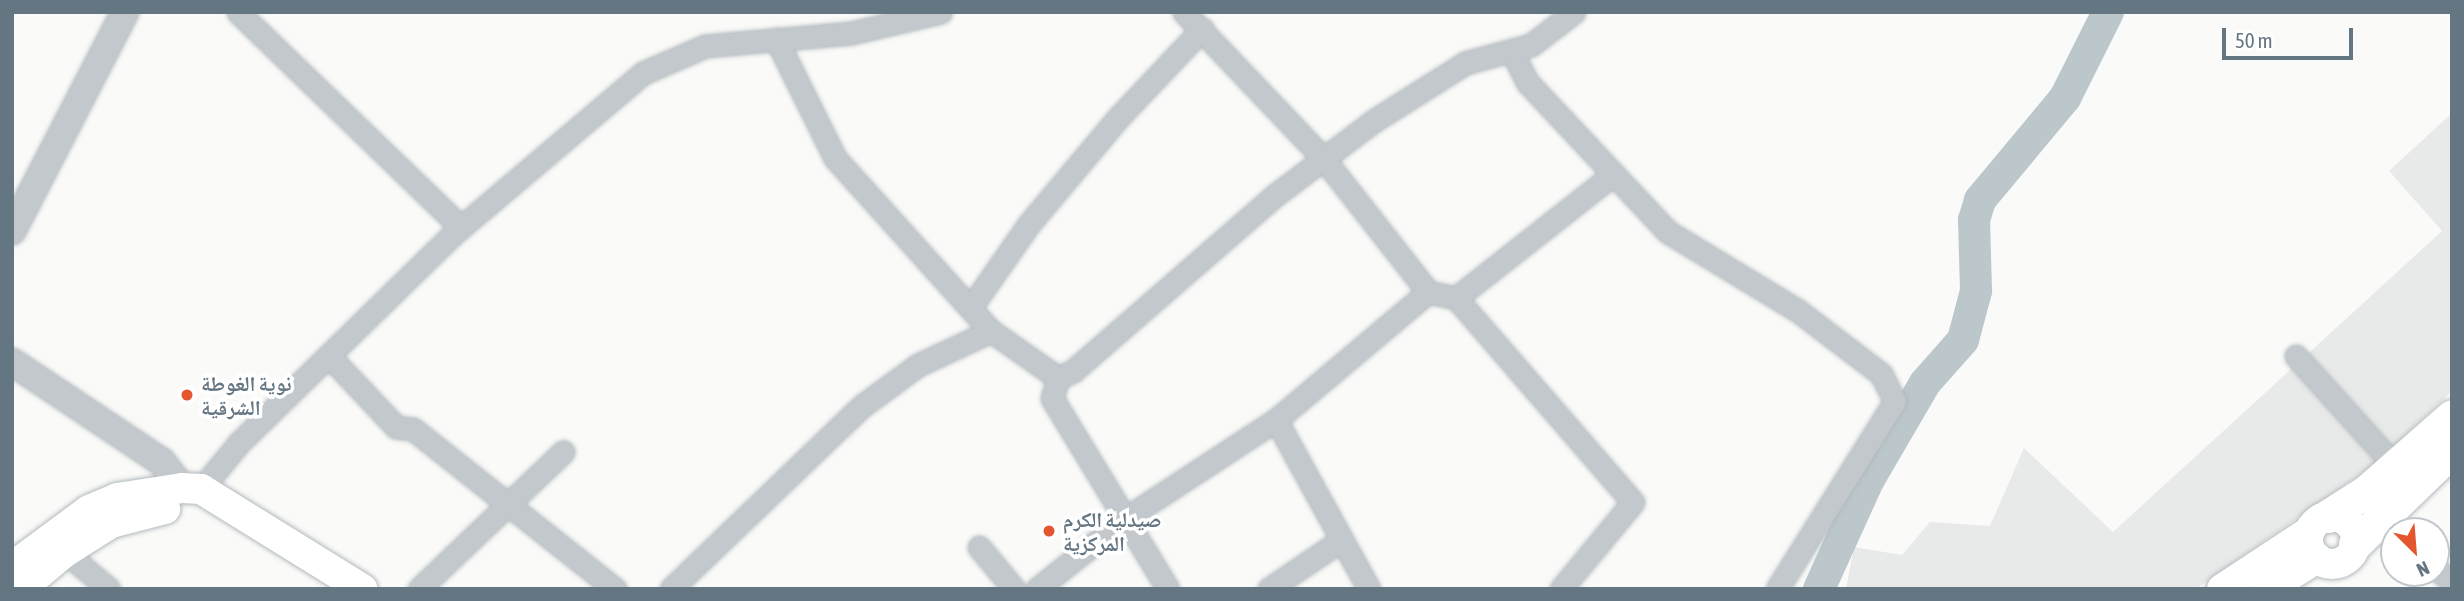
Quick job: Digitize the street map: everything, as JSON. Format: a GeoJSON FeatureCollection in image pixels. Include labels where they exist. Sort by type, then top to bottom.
{"type":"FeatureCollection","features":[{"type":"Feature","properties":{"kind":"main road"},"geometry":{"type":"LineString","coordinates":[[2307,589],[2342,546],[2396,467],[2452,416]]}},
{"type":"Feature","properties":{"kind":"main road"},"geometry":{"type":"LineString","coordinates":[[2268,589],[2342,546],[2452,450]]}},
{"type":"Feature","properties":{"kind":"main road"},"geometry":{"type":"LineString","coordinates":[[12,567],[89,510],[117,498],[191,489],[362,589]]}},
{"type":"Feature","properties":{"kind":"main road"},"geometry":{"type":"LineString","coordinates":[[21,589],[65,552],[130,516],[191,508],[212,512],[330,589]]}},
{"type":"Feature","properties":{"kind":"main road"},"geometry":{"type":"LineString","coordinates":[[2221,589],[2342,546]]}},
{"type":"Feature","properties":{"kind":"street"},"geometry":{"type":"LineString","coordinates":[[12,232],[125,12]]}},
{"type":"Feature","properties":{"kind":"street"},"geometry":{"type":"LineString","coordinates":[[238,12],[461,227]]}},
{"type":"Feature","properties":{"kind":"street"},"geometry":{"type":"LineString","coordinates":[[12,362],[162,462],[191,489],[461,227],[643,73],[705,46],[893,27],[941,12]]}},
{"type":"Feature","properties":{"kind":"street"},"geometry":{"type":"LineString","coordinates":[[1184,12],[1323,158],[1428,292],[1456,298],[1633,502],[1561,589]]}},
{"type":"Feature","properties":{"kind":"street"},"geometry":{"type":"LineString","coordinates":[[1168,589],[1052,398],[1058,378],[1073,371],[1323,158],[1465,63],[1531,45],[1574,12]]}},
{"type":"Feature","properties":{"kind":"street"},"geometry":{"type":"LineString","coordinates":[[971,307],[1029,224],[1117,119],[1202,29]]}},
{"type":"Feature","properties":{"kind":"street"},"geometry":{"type":"LineString","coordinates":[[776,39],[835,158],[991,331],[1058,378]]}},
{"type":"Feature","properties":{"kind":"street"},"geometry":{"type":"LineString","coordinates":[[1512,52],[1528,83],[1611,176],[1668,232],[1707,259],[1778,296],[1881,374],[1895,401],[1777,589]]}},
{"type":"Feature","properties":{"kind":"street"},"geometry":{"type":"LineString","coordinates":[[1456,298],[1611,176]]}},
{"type":"Feature","properties":{"kind":"street"},"geometry":{"type":"LineString","coordinates":[[1037,589],[1126,518],[1276,420],[1428,292]]}},
{"type":"Feature","properties":{"kind":"street"},"geometry":{"type":"LineString","coordinates":[[671,589],[862,406],[918,365],[991,331]]}},
{"type":"Feature","properties":{"kind":"street"},"geometry":{"type":"LineString","coordinates":[[329,356],[396,427],[413,429],[615,589]]}},
{"type":"Feature","properties":{"kind":"street"},"geometry":{"type":"LineString","coordinates":[[2297,356],[2396,467]]}},
{"type":"Feature","properties":{"kind":"street"},"geometry":{"type":"LineString","coordinates":[[1276,420],[1340,541],[1369,589]]}},
{"type":"Feature","properties":{"kind":"street"},"geometry":{"type":"LineString","coordinates":[[419,589],[563,452]]}},
{"type":"Feature","properties":{"kind":"street"},"geometry":{"type":"LineString","coordinates":[[1269,589],[1340,541]]}},
{"type":"Feature","properties":{"kind":"street"},"geometry":{"type":"LineString","coordinates":[[979,547],[1014,589]]}},
{"type":"Feature","properties":{"kind":"street"},"geometry":{"type":"LineString","coordinates":[[65,552],[109,589]]}},
{"type":"Feature","properties":{"kind":"shaded area"},"geometry":{"type":"Polygon","coordinates":[[[2452,113],[2452,391],[2377,462],[2196,589],[1846,589],[1854,547],[1902,555],[1930,522],[1990,526],[2024,448],[2113,532],[2442,231],[2389,171],[2452,113]]]}},
{"type":"Feature","properties":{"kind":"waterway"},"geometry":{"type":"LineString","coordinates":[[1819,589],[1868,481],[1925,383],[1963,340],[1976,291],[1974,220],[1980,200],[2065,98],[2108,12]]}},
{"type":"Feature","properties":{"kind":"place","name":"نوية الغوطة الشرقية"},"geometry":{"type":"Point","coordinates":[187,395]}},
{"type":"Feature","properties":{"kind":"place","name":"صيدلية الكرم المركزية"},"geometry":{"type":"Point","coordinates":[1049,531]}}]}
